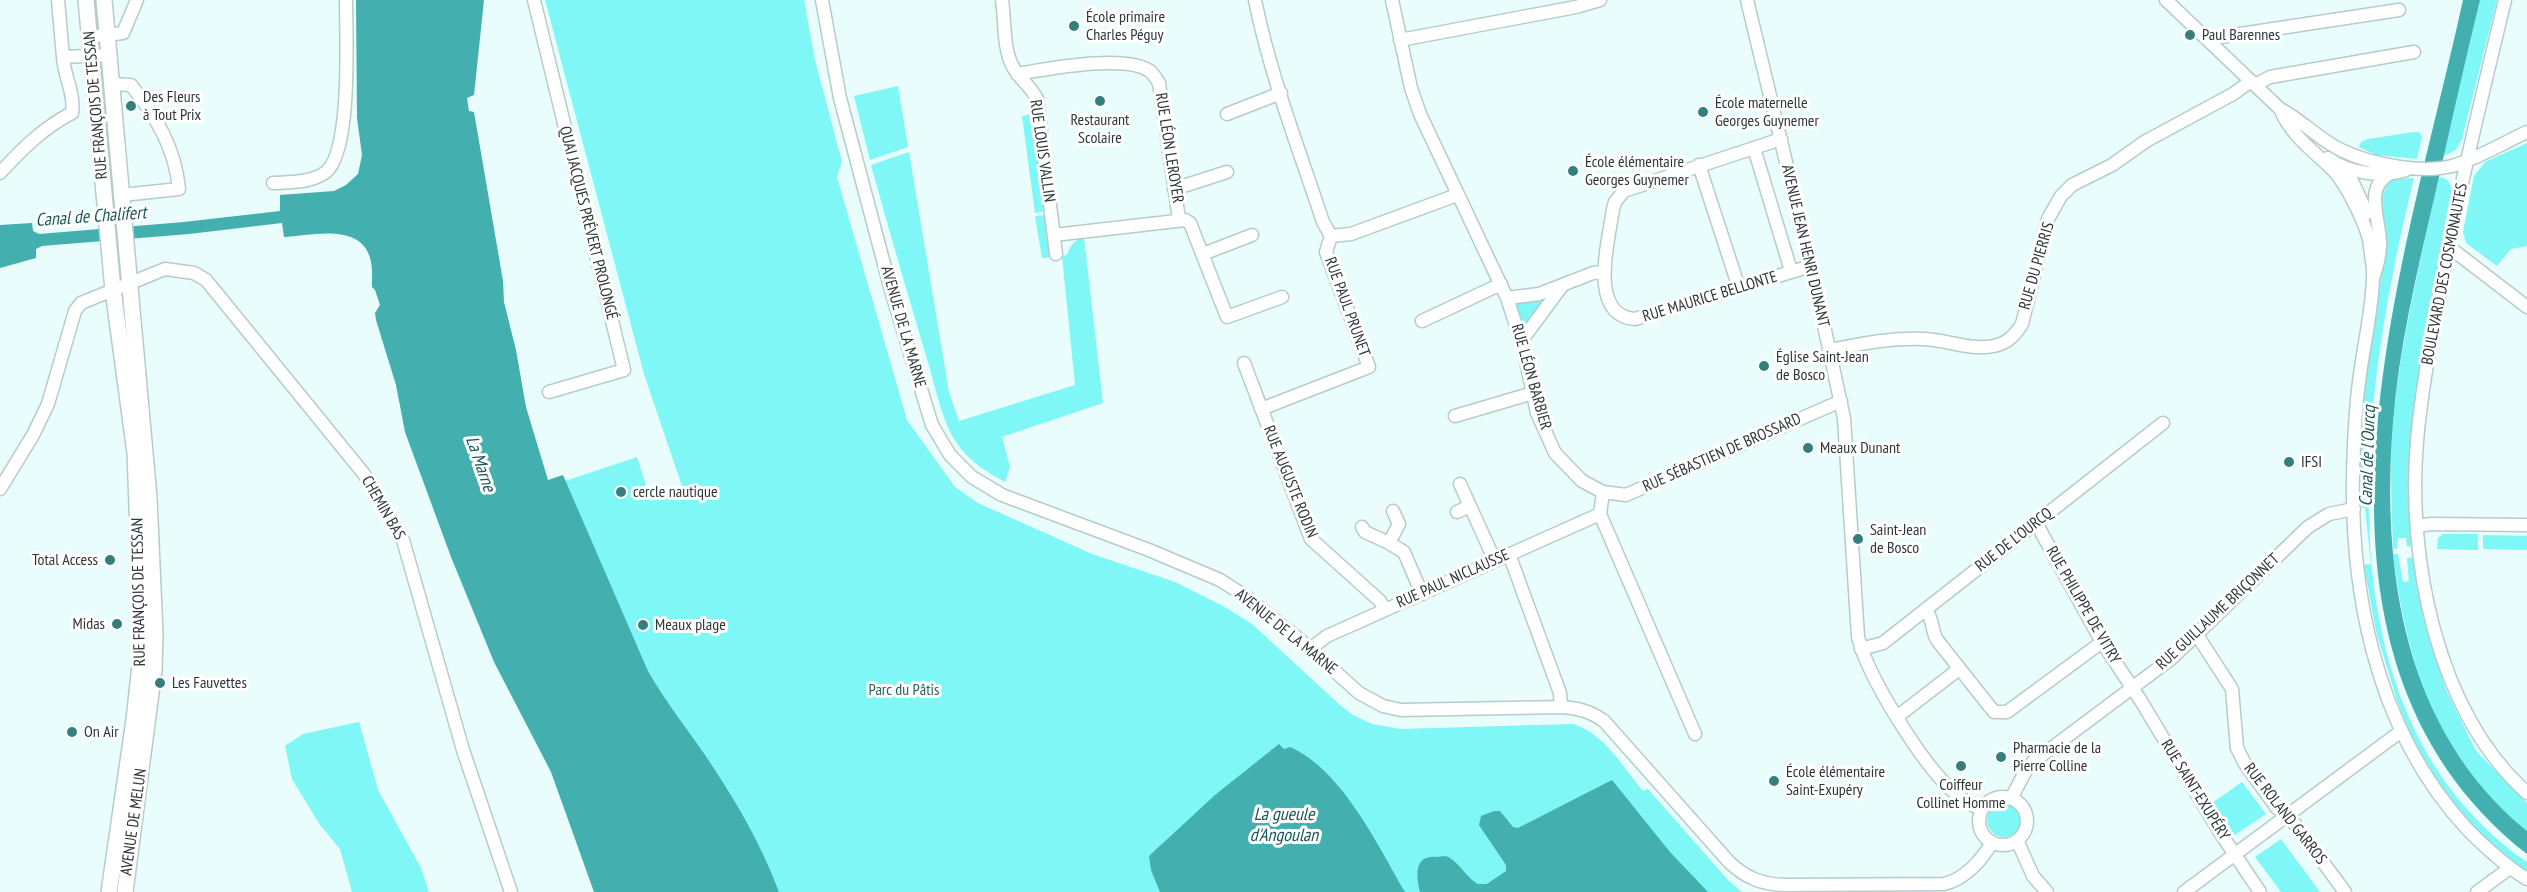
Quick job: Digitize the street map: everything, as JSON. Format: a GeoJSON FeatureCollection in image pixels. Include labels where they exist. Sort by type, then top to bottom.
{"type":"FeatureCollection","features":[{"type":"Feature","properties":{"kind":"main road","name":"RUE FRANÇOIS DE TESSAN"},"geometry":{"type":"LineString","coordinates":[[86,0],[113,291],[135,453],[141,656],[109,892]]}},
{"type":"Feature","properties":{"kind":"main road","name":"RUE FRANÇOIS DE TESSAN"},"geometry":{"type":"LineString","coordinates":[[104,0],[149,497],[155,634],[154,670],[144,753]]}},
{"type":"Feature","properties":{"kind":"main road","name":"AVENUE DE MELUN"},"geometry":{"type":"LineString","coordinates":[[125,892],[144,753]]}},
{"type":"Feature","properties":{"kind":"street"},"geometry":{"type":"LineString","coordinates":[[0,173],[17,154],[58,120],[72,113],[74,101],[64,72],[58,0]]}},
{"type":"Feature","properties":{"kind":"street"},"geometry":{"type":"LineString","coordinates":[[89,37],[123,33],[137,0]]}},
{"type":"Feature","properties":{"kind":"street"},"geometry":{"type":"LineString","coordinates":[[273,183],[307,180],[326,171],[336,159],[346,103],[346,0]]}},
{"type":"Feature","properties":{"kind":"street","name":"QUAI JACQUES PRÉVERT PROLONGÉ"},"geometry":{"type":"LineString","coordinates":[[534,0],[624,370],[549,392]]}},
{"type":"Feature","properties":{"kind":"street","name":"AVENUE DE LA MARNE"},"geometry":{"type":"LineString","coordinates":[[822,0],[840,98],[892,294],[932,425],[944,448],[972,477],[1002,495],[1149,550],[1220,580],[1245,596],[1359,693],[1383,706],[1401,710],[1561,708],[1587,711],[1604,721],[1729,862],[1744,875],[1761,883],[1784,885],[1944,884],[1961,877],[1992,842]]}},
{"type":"Feature","properties":{"kind":"street","name":"RUE LOUIS VALLIN"},"geometry":{"type":"LineString","coordinates":[[1002,0],[1009,58],[1017,74],[1033,92],[1036,99],[1056,254]]}},
{"type":"Feature","properties":{"kind":"street","name":"RUE PAUL PRUNET"},"geometry":{"type":"LineString","coordinates":[[1255,0],[1281,93],[1323,222],[1331,236],[1326,252],[1369,367],[1261,409]]}},
{"type":"Feature","properties":{"kind":"street","name":"RUE LÉON BARBIER"},"geometry":{"type":"LineString","coordinates":[[1392,0],[1411,88],[1420,114],[1507,298],[1522,340],[1537,413],[1555,453],[1573,473],[1603,492]]}},
{"type":"Feature","properties":{"kind":"street"},"geometry":{"type":"LineString","coordinates":[[1400,40],[1576,7],[1600,0]]}},
{"type":"Feature","properties":{"kind":"street","name":"AVENUE JEAN HENRI DUNANT"},"geometry":{"type":"LineString","coordinates":[[1747,0],[1811,266],[1844,418],[1858,637],[1861,649],[1873,676],[1928,763],[1949,788],[1966,802],[1982,810]]}},
{"type":"Feature","properties":{"kind":"street"},"geometry":{"type":"LineString","coordinates":[[2166,0],[2331,160],[2343,174],[2379,229]]}},
{"type":"Feature","properties":{"kind":"street","name":"BOULEVARD DES COSMONAUTES"},"geometry":{"type":"LineString","coordinates":[[2505,0],[2467,160],[2425,380],[2417,442],[2418,526],[2426,592],[2439,651],[2452,684],[2466,716],[2483,743],[2527,793]]}},
{"type":"Feature","properties":{"kind":"street"},"geometry":{"type":"LineString","coordinates":[[2207,39],[2399,10]]}},
{"type":"Feature","properties":{"kind":"street"},"geometry":{"type":"LineString","coordinates":[[2253,83],[2270,77],[2414,52]]}},
{"type":"Feature","properties":{"kind":"street"},"geometry":{"type":"LineString","coordinates":[[63,57],[110,56]]}},
{"type":"Feature","properties":{"kind":"street","name":"RUE LÉON LEROYER"},"geometry":{"type":"LineString","coordinates":[[1017,74],[1113,62],[1143,68],[1151,72],[1159,83],[1179,219]]}},
{"type":"Feature","properties":{"kind":"street","name":"RUE DU PIERRIS"},"geometry":{"type":"LineString","coordinates":[[1829,350],[1910,338],[1982,347],[2004,343],[2014,337],[2022,324],[2027,300],[2030,297],[2048,219],[2061,196],[2072,185],[2112,165],[2146,141],[2253,83]]}},
{"type":"Feature","properties":{"kind":"street"},"geometry":{"type":"LineString","coordinates":[[112,84],[131,85],[156,117],[171,150],[179,189],[123,202]]}},
{"type":"Feature","properties":{"kind":"street"},"geometry":{"type":"LineString","coordinates":[[1227,114],[1281,93]]}},
{"type":"Feature","properties":{"kind":"street"},"geometry":{"type":"LineString","coordinates":[[2283,115],[2293,115],[2325,141],[2350,154],[2412,169]]}},
{"type":"Feature","properties":{"kind":"street"},"geometry":{"type":"LineString","coordinates":[[2343,174],[2355,171],[2391,173],[2446,166],[2467,160],[2527,132]]}},
{"type":"Feature","properties":{"kind":"street"},"geometry":{"type":"LineString","coordinates":[[1507,298],[1539,294],[1597,272],[1604,272],[1613,209],[1618,195],[1629,187],[1780,140]]}},
{"type":"Feature","properties":{"kind":"street"},"geometry":{"type":"LineString","coordinates":[[1754,148],[1791,271]]}},
{"type":"Feature","properties":{"kind":"street"},"geometry":{"type":"LineString","coordinates":[[2350,154],[2343,174],[2346,192],[2367,231],[2374,276]]}},
{"type":"Feature","properties":{"kind":"street"},"geometry":{"type":"LineString","coordinates":[[2343,174],[2354,162],[2370,165],[2380,163]]}},
{"type":"Feature","properties":{"kind":"street"},"geometry":{"type":"LineString","coordinates":[[1699,165],[1739,288]]}},
{"type":"Feature","properties":{"kind":"street"},"geometry":{"type":"LineString","coordinates":[[1174,189],[1227,172]]}},
{"type":"Feature","properties":{"kind":"street"},"geometry":{"type":"LineString","coordinates":[[2391,173],[2379,182],[2375,193],[2379,229],[2379,262],[2374,276],[2359,385],[2354,447],[2354,509],[2360,595],[2383,687],[2400,732],[2418,765],[2450,810],[2477,839],[2510,868],[2527,879]]}},
{"type":"Feature","properties":{"kind":"street"},"geometry":{"type":"LineString","coordinates":[[1331,236],[1351,234],[1457,195]]}},
{"type":"Feature","properties":{"kind":"street"},"geometry":{"type":"LineString","coordinates":[[1054,235],[1179,219],[1190,223],[1227,317],[1282,297]]}},
{"type":"Feature","properties":{"kind":"street"},"geometry":{"type":"LineString","coordinates":[[1203,254],[1252,235]]}},
{"type":"Feature","properties":{"kind":"street"},"geometry":{"type":"LineString","coordinates":[[2449,247],[2527,307]]}},
{"type":"Feature","properties":{"kind":"street","name":"RUE MAURICE BELLONTE"},"geometry":{"type":"LineString","coordinates":[[1604,272],[1605,287],[1614,310],[1628,319],[1644,318],[1811,266]]}},
{"type":"Feature","properties":{"kind":"street","name":"CHEMIN BAS"},"geometry":{"type":"LineString","coordinates":[[0,489],[33,435],[48,404],[75,311],[81,303],[113,291],[130,274],[165,269],[194,273],[206,280],[364,474],[403,540],[463,750],[511,892]]}},
{"type":"Feature","properties":{"kind":"street"},"geometry":{"type":"LineString","coordinates":[[1422,321],[1501,284]]}},
{"type":"Feature","properties":{"kind":"street"},"geometry":{"type":"LineString","coordinates":[[1522,340],[1563,285]]}},
{"type":"Feature","properties":{"kind":"street","name":"RUE AUGUSTE RODIN"},"geometry":{"type":"LineString","coordinates":[[1244,363],[1311,539],[1380,601],[1385,610]]}},
{"type":"Feature","properties":{"kind":"street"},"geometry":{"type":"LineString","coordinates":[[1455,416],[1533,393]]}},
{"type":"Feature","properties":{"kind":"street","name":"RUE SÉBASTIEN DE BROSSARD"},"geometry":{"type":"LineString","coordinates":[[1603,492],[1626,495],[1841,401]]}},
{"type":"Feature","properties":{"kind":"street","name":"RUE DE L'OURCQ"},"geometry":{"type":"LineString","coordinates":[[1861,649],[1883,643],[2163,423]]}},
{"type":"Feature","properties":{"kind":"street"},"geometry":{"type":"LineString","coordinates":[[1460,484],[1495,561]]}},
{"type":"Feature","properties":{"kind":"street"},"geometry":{"type":"LineString","coordinates":[[1603,492],[1600,514],[1695,734]]}},
{"type":"Feature","properties":{"kind":"street"},"geometry":{"type":"LineString","coordinates":[[1456,512],[1470,506]]}},
{"type":"Feature","properties":{"kind":"street","name":"RUE GUILLAUME BRIÇONNET"},"geometry":{"type":"LineString","coordinates":[[2012,799],[2026,770],[2033,762],[2130,687],[2172,658],[2308,527],[2329,514],[2354,509]]}},
{"type":"Feature","properties":{"kind":"street"},"geometry":{"type":"LineString","coordinates":[[1389,543],[1399,524],[1393,512]]}},
{"type":"Feature","properties":{"kind":"street","name":"RUE PAUL NICLAUSSE"},"geometry":{"type":"LineString","coordinates":[[1310,649],[1327,636],[1600,514]]}},
{"type":"Feature","properties":{"kind":"street","name":"RUE PHILIPPE DE VITRY"},"geometry":{"type":"LineString","coordinates":[[2036,523],[2102,642],[2130,687]]}},
{"type":"Feature","properties":{"kind":"street"},"geometry":{"type":"LineString","coordinates":[[2418,526],[2431,524],[2527,525]]}},
{"type":"Feature","properties":{"kind":"street"},"geometry":{"type":"LineString","coordinates":[[1362,527],[1365,532],[1404,552],[1422,594]]}},
{"type":"Feature","properties":{"kind":"street"},"geometry":{"type":"LineString","coordinates":[[1509,554],[1560,693],[1561,708]]}},
{"type":"Feature","properties":{"kind":"street"},"geometry":{"type":"LineString","coordinates":[[1926,610],[1933,619],[1934,635],[1937,640],[1994,712],[2007,712],[2102,642]]}},
{"type":"Feature","properties":{"kind":"street","name":"RUE ROLAND GARROS"},"geometry":{"type":"LineString","coordinates":[[2197,635],[2232,689],[2237,748],[2245,764],[2277,808],[2287,816],[2345,892]]}},
{"type":"Feature","properties":{"kind":"street"},"geometry":{"type":"LineString","coordinates":[[1898,716],[1959,669]]}},
{"type":"Feature","properties":{"kind":"street","name":"RUE SAINT-EXUPÉRY"},"geometry":{"type":"LineString","coordinates":[[2130,687],[2260,892]]}},
{"type":"Feature","properties":{"kind":"street"},"geometry":{"type":"LineString","coordinates":[[2184,892],[2400,732]]}},
{"type":"Feature","properties":{"kind":"street"},"geometry":{"type":"LineString","coordinates":[[1994,799],[2012,799],[2021,805],[2027,819],[2026,828],[2017,840],[2005,845],[1992,842],[1980,828],[1982,810],[1994,799]]}},
{"type":"Feature","properties":{"kind":"street"},"geometry":{"type":"LineString","coordinates":[[2017,840],[2033,876],[2047,892]]}},
{"type":"Feature","properties":{"kind":"street"},"geometry":{"type":"LineString","coordinates":[[2477,892],[2510,868]]}},
{"type":"Feature","properties":{"kind":"green space","name":"Parc du Pâtis"},"geometry":{"type":"Polygon","coordinates":[[[545,0],[804,0],[815,60],[842,162],[837,177],[907,420],[955,487],[978,503],[1092,554],[1175,582],[1223,606],[1252,624],[1340,705],[1353,715],[1372,724],[1400,729],[1573,724],[1584,728],[1603,743],[1643,791],[1648,789],[1728,880],[1742,892],[779,892],[767,862],[736,806],[648,671],[565,481],[637,457],[651,501],[683,489],[644,374],[545,0]]]}},
{"type":"Feature","properties":{"kind":"green space"},"geometry":{"type":"Polygon","coordinates":[[[2480,0],[2497,0],[2462,139],[2456,150],[2443,156],[2480,0]]]}},
{"type":"Feature","properties":{"kind":"green space"},"geometry":{"type":"Polygon","coordinates":[[[898,86],[908,147],[870,160],[854,96],[898,86]]]}},
{"type":"Feature","properties":{"kind":"green space"},"geometry":{"type":"Polygon","coordinates":[[[1032,114],[1045,211],[1035,213],[1022,116],[1032,114]]]}},
{"type":"Feature","properties":{"kind":"green space"},"geometry":{"type":"Polygon","coordinates":[[[2419,132],[2422,137],[2417,159],[2376,155],[2359,147],[2361,142],[2368,139],[2419,132]]]}},
{"type":"Feature","properties":{"kind":"green space"},"geometry":{"type":"Polygon","coordinates":[[[2527,143],[2527,246],[2511,249],[2497,266],[2466,243],[2463,232],[2474,176],[2485,162],[2527,143]]]}},
{"type":"Feature","properties":{"kind":"green space"},"geometry":{"type":"Polygon","coordinates":[[[909,152],[949,392],[959,421],[1075,385],[1062,256],[1067,255],[1073,244],[1084,237],[1103,403],[1002,437],[1010,467],[1005,482],[976,464],[961,449],[944,418],[937,394],[871,165],[909,152]]]}},
{"type":"Feature","properties":{"kind":"green space"},"geometry":{"type":"Polygon","coordinates":[[[2439,177],[2449,182],[2452,194],[2426,323],[2414,414],[2414,547],[2407,546],[2406,538],[2398,538],[2397,549],[2393,549],[2391,452],[2393,420],[2412,298],[2439,177]]]}},
{"type":"Feature","properties":{"kind":"green space"},"geometry":{"type":"Polygon","coordinates":[[[2414,178],[2395,264],[2379,355],[2370,450],[2370,546],[2383,637],[2412,723],[2459,799],[2527,862],[2527,872],[2499,853],[2438,787],[2412,740],[2376,631],[2364,565],[2371,564],[2359,472],[2362,404],[2385,251],[2382,197],[2388,182],[2395,179],[2414,178]]]}},
{"type":"Feature","properties":{"kind":"green space"},"geometry":{"type":"Polygon","coordinates":[[[1046,215],[1051,257],[1042,258],[1035,216],[1046,215]]]}},
{"type":"Feature","properties":{"kind":"green space"},"geometry":{"type":"Polygon","coordinates":[[[1550,295],[1529,324],[1522,322],[1515,305],[1550,295]]]}},
{"type":"Feature","properties":{"kind":"green space"},"geometry":{"type":"Polygon","coordinates":[[[2443,534],[2478,534],[2478,550],[2437,549],[2438,538],[2443,534]]]}},
{"type":"Feature","properties":{"kind":"green space"},"geometry":{"type":"Polygon","coordinates":[[[2483,535],[2527,536],[2527,550],[2483,549],[2483,535]]]}},
{"type":"Feature","properties":{"kind":"green space"},"geometry":{"type":"Polygon","coordinates":[[[2393,554],[2398,554],[2403,582],[2409,581],[2407,558],[2416,557],[2430,642],[2446,690],[2476,751],[2527,803],[2527,831],[2496,802],[2470,772],[2449,740],[2432,707],[2407,634],[2393,554]]]}},
{"type":"Feature","properties":{"kind":"green space"},"geometry":{"type":"Polygon","coordinates":[[[359,722],[378,790],[421,868],[429,892],[352,892],[340,849],[320,825],[292,779],[285,746],[303,734],[359,722]]]}},
{"type":"Feature","properties":{"kind":"green space"},"geometry":{"type":"Polygon","coordinates":[[[2242,782],[2266,814],[2235,835],[2212,803],[2242,782]]]}},
{"type":"Feature","properties":{"kind":"green space"},"geometry":{"type":"Polygon","coordinates":[[[2004,803],[2016,808],[2021,820],[2016,832],[2004,837],[1992,832],[1987,820],[1992,808],[2004,803]]]}},
{"type":"Feature","properties":{"kind":"green space"},"geometry":{"type":"Polygon","coordinates":[[[2281,839],[2320,892],[2281,892],[2255,857],[2281,839]]]}},
{"type":"Feature","properties":{"kind":"water","name":"La Marne"},"geometry":{"type":"Polygon","coordinates":[[[356,0],[484,0],[474,95],[467,98],[469,111],[474,112],[503,281],[504,302],[516,350],[526,407],[548,480],[563,475],[648,671],[736,804],[764,856],[779,892],[594,892],[551,772],[494,662],[451,557],[405,432],[396,385],[376,320],[375,313],[380,305],[372,287],[371,262],[363,245],[343,235],[319,234],[284,237],[282,223],[189,234],[42,246],[36,249],[36,258],[0,268],[0,225],[32,223],[33,231],[39,234],[184,222],[280,211],[280,195],[334,191],[346,185],[358,174],[362,155],[357,118],[356,0]]]}},
{"type":"Feature","properties":{"kind":"water"},"geometry":{"type":"Polygon","coordinates":[[[2463,0],[2480,0],[2421,254],[2404,338],[2393,422],[2390,478],[2392,535],[2398,591],[2409,645],[2427,697],[2452,746],[2485,791],[2527,831],[2527,854],[2447,769],[2399,672],[2377,564],[2376,450],[2389,333],[2412,217],[2463,0]]]}},
{"type":"Feature","properties":{"kind":"water","name":"La gueule d'Angoulan"},"geometry":{"type":"Polygon","coordinates":[[[1279,744],[1284,749],[1290,747],[1309,758],[1342,790],[1370,831],[1405,892],[1160,892],[1151,870],[1149,856],[1215,795],[1279,744]]]}},
{"type":"Feature","properties":{"kind":"water"},"geometry":{"type":"Polygon","coordinates":[[[1612,780],[1670,852],[1708,892],[1420,892],[1418,868],[1424,859],[1429,857],[1450,858],[1478,884],[1487,884],[1506,871],[1506,865],[1479,825],[1481,816],[1500,811],[1513,827],[1518,828],[1612,780]]]}},
{"type":"Feature","properties":{"kind":"place","name":"École primaire Charles Péguy"},"geometry":{"type":"Point","coordinates":[1074,26]}},
{"type":"Feature","properties":{"kind":"place","name":"Paul Barennes"},"geometry":{"type":"Point","coordinates":[2190,35]}},
{"type":"Feature","properties":{"kind":"place","name":"Restaurant Scolaire"},"geometry":{"type":"Point","coordinates":[1100,101]}},
{"type":"Feature","properties":{"kind":"place","name":"Des Fleurs à Tout Prix"},"geometry":{"type":"Point","coordinates":[131,106]}},
{"type":"Feature","properties":{"kind":"place","name":"École maternelle Georges Guynemer"},"geometry":{"type":"Point","coordinates":[1703,112]}},
{"type":"Feature","properties":{"kind":"place","name":"École élémentaire Georges Guynemer"},"geometry":{"type":"Point","coordinates":[1573,171]}},
{"type":"Feature","properties":{"kind":"place","name":"Église Saint-Jean de Bosco"},"geometry":{"type":"Point","coordinates":[1764,366]}},
{"type":"Feature","properties":{"kind":"place","name":"Meaux Dunant"},"geometry":{"type":"Point","coordinates":[1808,448]}},
{"type":"Feature","properties":{"kind":"place","name":"IFSI"},"geometry":{"type":"Point","coordinates":[2289,462]}},
{"type":"Feature","properties":{"kind":"place","name":"cercle nautique"},"geometry":{"type":"Point","coordinates":[621,492]}},
{"type":"Feature","properties":{"kind":"place","name":"Saint-Jean de Bosco"},"geometry":{"type":"Point","coordinates":[1858,539]}},
{"type":"Feature","properties":{"kind":"place","name":"Total Access"},"geometry":{"type":"Point","coordinates":[110,560]}},
{"type":"Feature","properties":{"kind":"place","name":"Midas"},"geometry":{"type":"Point","coordinates":[117,624]}},
{"type":"Feature","properties":{"kind":"place","name":"Meaux plage"},"geometry":{"type":"Point","coordinates":[643,625]}},
{"type":"Feature","properties":{"kind":"place","name":"Les Fauvettes"},"geometry":{"type":"Point","coordinates":[160,683]}},
{"type":"Feature","properties":{"kind":"place","name":"On Air"},"geometry":{"type":"Point","coordinates":[72,732]}},
{"type":"Feature","properties":{"kind":"place","name":"Pharmacie de la Pierre Colline"},"geometry":{"type":"Point","coordinates":[2001,757]}},
{"type":"Feature","properties":{"kind":"place","name":"Coiffeur Collinet Homme"},"geometry":{"type":"Point","coordinates":[1961,766]}},
{"type":"Feature","properties":{"kind":"place","name":"École élémentaire Saint-Exupéry"},"geometry":{"type":"Point","coordinates":[1774,781]}},
{"type":"Feature","properties":{"kind":"water label","name":"Canal de Chalifert"},"geometry":{"type":"Point","coordinates":[91,217]}},
{"type":"Feature","properties":{"kind":"water label","name":"Canal de l'Ourcq"},"geometry":{"type":"Point","coordinates":[2368,456]}}]}
